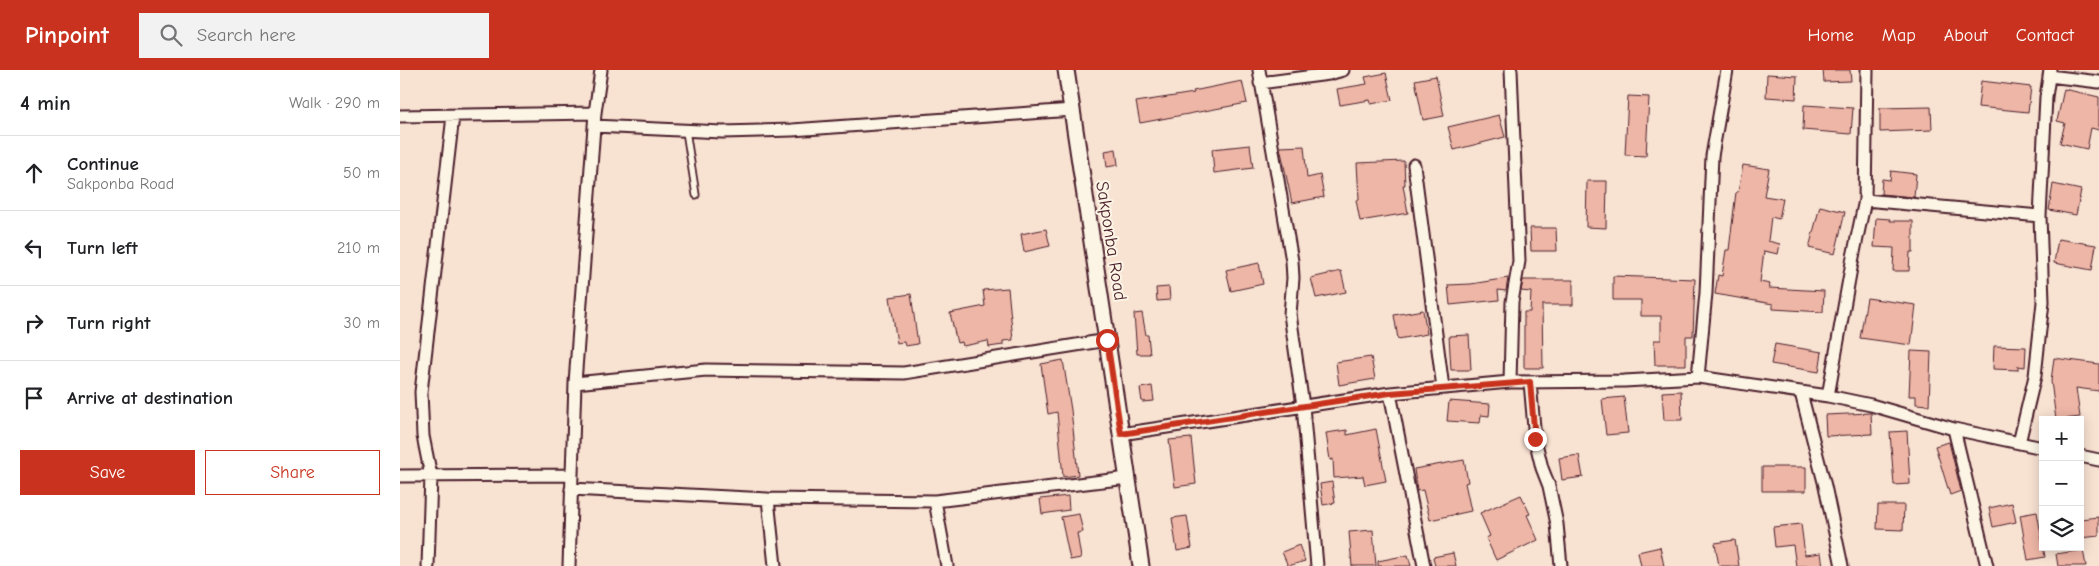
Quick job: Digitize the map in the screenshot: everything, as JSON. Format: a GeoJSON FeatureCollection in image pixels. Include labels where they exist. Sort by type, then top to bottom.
{"type":"FeatureCollection","features":[{"type":"Feature","properties":{"kind":"main road","name":"Sakponba Road"},"geometry":{"type":"LineString","coordinates":[[1066,70],[1141,566]]}},
{"type":"Feature","properties":{"kind":"street"},"geometry":{"type":"LineString","coordinates":[[569,566],[574,383],[595,114],[601,70]]}},
{"type":"Feature","properties":{"kind":"street"},"geometry":{"type":"LineString","coordinates":[[1259,70],[1292,261],[1293,278],[1290,314],[1303,406],[1317,566]]}},
{"type":"Feature","properties":{"kind":"street"},"geometry":{"type":"LineString","coordinates":[[1260,84],[1329,74],[1343,70]]}},
{"type":"Feature","properties":{"kind":"street"},"geometry":{"type":"LineString","coordinates":[[1510,382],[1512,302],[1520,260],[1511,70]]}},
{"type":"Feature","properties":{"kind":"street"},"geometry":{"type":"LineString","coordinates":[[1698,377],[1706,293],[1712,156],[1727,70]]}},
{"type":"Feature","properties":{"kind":"street"},"geometry":{"type":"LineString","coordinates":[[1828,396],[1865,200],[1867,70]]}},
{"type":"Feature","properties":{"kind":"street"},"geometry":{"type":"LineString","coordinates":[[2019,443],[2035,376],[2043,302],[2040,216],[2049,73],[2099,82]]}},
{"type":"Feature","properties":{"kind":"street"},"geometry":{"type":"LineString","coordinates":[[594,126],[722,132],[792,130],[1072,110]]}},
{"type":"Feature","properties":{"kind":"street"},"geometry":{"type":"LineString","coordinates":[[400,116],[595,114]]}},
{"type":"Feature","properties":{"kind":"street"},"geometry":{"type":"LineString","coordinates":[[428,566],[431,476],[423,436],[421,392],[453,116]]}},
{"type":"Feature","properties":{"kind":"street"},"geometry":{"type":"LineString","coordinates":[[1414,165],[1443,388]]}},
{"type":"Feature","properties":{"kind":"street"},"geometry":{"type":"LineString","coordinates":[[1865,200],[2040,216]]}},
{"type":"Feature","properties":{"kind":"street"},"geometry":{"type":"LineString","coordinates":[[574,383],[706,370],[904,373],[1107,340]]}},
{"type":"Feature","properties":{"kind":"street"},"geometry":{"type":"LineString","coordinates":[[1121,434],[1390,393],[1510,382],[1624,381],[1698,377],[1828,396],[1871,405],[1954,429],[2039,447]]}},
{"type":"Feature","properties":{"kind":"street"},"geometry":{"type":"LineString","coordinates":[[1530,382],[1535,439],[1542,468],[1549,486],[1557,524],[1561,566]]}},
{"type":"Feature","properties":{"kind":"street"},"geometry":{"type":"LineString","coordinates":[[1390,393],[1424,566]]}},
{"type":"Feature","properties":{"kind":"street"},"geometry":{"type":"LineString","coordinates":[[1801,393],[1825,486],[1842,566]]}},
{"type":"Feature","properties":{"kind":"street"},"geometry":{"type":"LineString","coordinates":[[1954,429],[1987,566]]}},
{"type":"Feature","properties":{"kind":"street"},"geometry":{"type":"LineString","coordinates":[[2084,457],[2099,460]]}},
{"type":"Feature","properties":{"kind":"street"},"geometry":{"type":"LineString","coordinates":[[400,476],[572,475]]}},
{"type":"Feature","properties":{"kind":"street"},"geometry":{"type":"LineString","coordinates":[[571,489],[768,499],[935,501],[1128,478]]}},
{"type":"Feature","properties":{"kind":"street"},"geometry":{"type":"LineString","coordinates":[[768,499],[775,566]]}},
{"type":"Feature","properties":{"kind":"street"},"geometry":{"type":"LineString","coordinates":[[935,501],[947,566]]}},
{"type":"Feature","properties":{"kind":"lane"},"geometry":{"type":"LineString","coordinates":[[686,131],[696,195]]}},
{"type":"Feature","properties":{"kind":"building"},"geometry":{"type":"Polygon","coordinates":[[[1823,70],[1850,70],[1851,81],[1824,82],[1823,70]]]}},
{"type":"Feature","properties":{"kind":"building"},"geometry":{"type":"Polygon","coordinates":[[[1386,73],[1392,100],[1371,104],[1370,100],[1340,105],[1337,89],[1367,84],[1365,77],[1386,73]]]}},
{"type":"Feature","properties":{"kind":"building"},"geometry":{"type":"Polygon","coordinates":[[[1767,74],[1797,76],[1796,99],[1766,97],[1767,74]]]}},
{"type":"Feature","properties":{"kind":"building"},"geometry":{"type":"Polygon","coordinates":[[[1436,76],[1444,116],[1423,120],[1415,80],[1436,76]]]}},
{"type":"Feature","properties":{"kind":"building"},"geometry":{"type":"Polygon","coordinates":[[[1242,81],[1247,103],[1140,123],[1136,102],[1194,93],[1193,91],[1242,81]]]}},
{"type":"Feature","properties":{"kind":"building"},"geometry":{"type":"Polygon","coordinates":[[[1981,81],[2031,87],[2028,112],[1978,107],[1981,81]]]}},
{"type":"Feature","properties":{"kind":"building"},"geometry":{"type":"Polygon","coordinates":[[[2064,89],[2099,97],[2099,130],[2091,128],[2087,149],[2060,143],[2065,123],[2057,121],[2064,89]]]}},
{"type":"Feature","properties":{"kind":"building"},"geometry":{"type":"Polygon","coordinates":[[[1628,96],[1649,97],[1646,156],[1625,155],[1628,96]]]}},
{"type":"Feature","properties":{"kind":"building"},"geometry":{"type":"Polygon","coordinates":[[[1804,105],[1853,108],[1851,134],[1803,130],[1804,105]]]}},
{"type":"Feature","properties":{"kind":"building"},"geometry":{"type":"Polygon","coordinates":[[[1931,107],[1932,130],[1880,132],[1880,108],[1931,107]]]}},
{"type":"Feature","properties":{"kind":"building"},"geometry":{"type":"Polygon","coordinates":[[[1499,115],[1505,137],[1454,150],[1448,127],[1499,115]]]}},
{"type":"Feature","properties":{"kind":"building"},"geometry":{"type":"Polygon","coordinates":[[[1250,145],[1253,168],[1214,173],[1212,149],[1250,145]]]}},
{"type":"Feature","properties":{"kind":"building"},"geometry":{"type":"Polygon","coordinates":[[[1304,146],[1307,178],[1320,175],[1324,197],[1292,203],[1280,147],[1304,146]]]}},
{"type":"Feature","properties":{"kind":"building"},"geometry":{"type":"Polygon","coordinates":[[[1116,149],[1118,165],[1107,167],[1105,151],[1116,149]]]}},
{"type":"Feature","properties":{"kind":"building"},"geometry":{"type":"Polygon","coordinates":[[[1404,161],[1405,185],[1403,185],[1408,213],[1360,221],[1356,200],[1359,199],[1357,163],[1404,161]]]}},
{"type":"Feature","properties":{"kind":"building"},"geometry":{"type":"Polygon","coordinates":[[[1743,165],[1769,169],[1764,196],[1783,199],[1779,219],[1771,217],[1768,241],[1780,244],[1778,254],[1764,251],[1760,282],[1770,284],[1769,288],[1824,291],[1823,312],[1773,309],[1773,304],[1715,294],[1718,275],[1722,276],[1726,250],[1729,250],[1736,192],[1738,192],[1743,165]]]}},
{"type":"Feature","properties":{"kind":"building"},"geometry":{"type":"Polygon","coordinates":[[[1891,171],[1916,174],[1914,197],[1881,194],[1882,179],[1890,180],[1891,171]]]}},
{"type":"Feature","properties":{"kind":"building"},"geometry":{"type":"Polygon","coordinates":[[[1587,181],[1607,181],[1606,228],[1586,227],[1587,181]]]}},
{"type":"Feature","properties":{"kind":"building"},"geometry":{"type":"Polygon","coordinates":[[[2053,184],[2081,190],[2076,215],[2049,210],[2053,184]]]}},
{"type":"Feature","properties":{"kind":"building"},"geometry":{"type":"Polygon","coordinates":[[[1820,206],[1845,212],[1835,254],[1809,248],[1820,206]]]}},
{"type":"Feature","properties":{"kind":"building"},"geometry":{"type":"Polygon","coordinates":[[[1876,218],[1890,219],[1890,221],[1913,221],[1913,252],[1910,252],[1909,271],[1893,271],[1894,248],[1874,247],[1876,218]]]}},
{"type":"Feature","properties":{"kind":"building"},"geometry":{"type":"Polygon","coordinates":[[[1530,228],[1556,228],[1557,251],[1531,251],[1530,228]]]}},
{"type":"Feature","properties":{"kind":"building"},"geometry":{"type":"Polygon","coordinates":[[[1046,229],[1050,246],[1024,252],[1021,234],[1046,229]]]}},
{"type":"Feature","properties":{"kind":"building"},"geometry":{"type":"Polygon","coordinates":[[[2058,239],[2096,245],[2092,270],[2054,263],[2058,239]]]}},
{"type":"Feature","properties":{"kind":"building"},"geometry":{"type":"Polygon","coordinates":[[[1259,263],[1263,284],[1231,291],[1226,270],[1259,263]]]}},
{"type":"Feature","properties":{"kind":"building"},"geometry":{"type":"Polygon","coordinates":[[[1341,271],[1346,292],[1316,298],[1311,278],[1341,271]]]}},
{"type":"Feature","properties":{"kind":"building"},"geometry":{"type":"Polygon","coordinates":[[[1613,276],[1695,279],[1693,336],[1686,336],[1686,365],[1655,365],[1654,340],[1661,340],[1661,316],[1641,316],[1641,300],[1613,300],[1613,276]]]}},
{"type":"Feature","properties":{"kind":"building"},"geometry":{"type":"Polygon","coordinates":[[[1508,278],[1506,291],[1498,290],[1499,300],[1450,305],[1448,285],[1471,284],[1508,278]]]}},
{"type":"Feature","properties":{"kind":"building"},"geometry":{"type":"Polygon","coordinates":[[[1523,280],[1573,280],[1573,305],[1542,305],[1543,368],[1524,368],[1524,312],[1530,312],[1531,292],[1521,291],[1523,280]]]}},
{"type":"Feature","properties":{"kind":"building"},"geometry":{"type":"Polygon","coordinates":[[[1169,287],[1170,300],[1157,301],[1156,288],[1169,287]]]}},
{"type":"Feature","properties":{"kind":"building"},"geometry":{"type":"Polygon","coordinates":[[[1008,288],[1013,340],[1003,341],[1003,345],[989,347],[988,341],[963,346],[962,342],[957,343],[950,313],[985,306],[983,290],[1008,288]]]}},
{"type":"Feature","properties":{"kind":"building"},"geometry":{"type":"Polygon","coordinates":[[[911,294],[918,344],[905,346],[904,342],[897,343],[890,297],[911,294]]]}},
{"type":"Feature","properties":{"kind":"building"},"geometry":{"type":"Polygon","coordinates":[[[1867,298],[1916,305],[1911,345],[1860,338],[1867,298]]]}},
{"type":"Feature","properties":{"kind":"building"},"geometry":{"type":"Polygon","coordinates":[[[1423,310],[1427,334],[1398,339],[1394,315],[1423,310]]]}},
{"type":"Feature","properties":{"kind":"building"},"geometry":{"type":"Polygon","coordinates":[[[1142,313],[1146,335],[1148,335],[1150,354],[1137,354],[1134,314],[1142,313]]]}},
{"type":"Feature","properties":{"kind":"building"},"geometry":{"type":"Polygon","coordinates":[[[1469,335],[1471,370],[1451,370],[1449,336],[1469,335]]]}},
{"type":"Feature","properties":{"kind":"building"},"geometry":{"type":"Polygon","coordinates":[[[1775,344],[1822,352],[1819,372],[1771,364],[1775,344]]]}},
{"type":"Feature","properties":{"kind":"building"},"geometry":{"type":"Polygon","coordinates":[[[1994,346],[2026,347],[2025,367],[2018,366],[2018,370],[1993,369],[1994,346]]]}},
{"type":"Feature","properties":{"kind":"building"},"geometry":{"type":"Polygon","coordinates":[[[1911,351],[1931,352],[1929,405],[1916,404],[1916,396],[1909,396],[1911,351]]]}},
{"type":"Feature","properties":{"kind":"building"},"geometry":{"type":"Polygon","coordinates":[[[1371,357],[1375,379],[1339,385],[1336,362],[1371,357]]]}},
{"type":"Feature","properties":{"kind":"building"},"geometry":{"type":"Polygon","coordinates":[[[2054,358],[2099,364],[2099,391],[2076,388],[2080,416],[2055,416],[2051,381],[2054,358]]]}},
{"type":"Feature","properties":{"kind":"building"},"geometry":{"type":"Polygon","coordinates":[[[1063,360],[1078,475],[1063,477],[1057,412],[1048,414],[1041,364],[1063,360]]]}},
{"type":"Feature","properties":{"kind":"building"},"geometry":{"type":"Polygon","coordinates":[[[1152,386],[1154,401],[1142,402],[1140,388],[1152,386]]]}},
{"type":"Feature","properties":{"kind":"building"},"geometry":{"type":"Polygon","coordinates":[[[1681,391],[1682,420],[1664,420],[1662,392],[1681,391]]]}},
{"type":"Feature","properties":{"kind":"building"},"geometry":{"type":"Polygon","coordinates":[[[1624,397],[1628,433],[1606,435],[1602,399],[1624,397]]]}},
{"type":"Feature","properties":{"kind":"building"},"geometry":{"type":"Polygon","coordinates":[[[1449,401],[1490,404],[1489,416],[1481,415],[1480,423],[1447,421],[1449,401]]]}},
{"type":"Feature","properties":{"kind":"building"},"geometry":{"type":"Polygon","coordinates":[[[1871,413],[1872,434],[1826,436],[1825,415],[1871,413]]]}},
{"type":"Feature","properties":{"kind":"building"},"geometry":{"type":"Polygon","coordinates":[[[1376,429],[1386,481],[1365,485],[1363,476],[1334,478],[1333,459],[1330,460],[1326,433],[1347,430],[1347,435],[1376,429]]]}},
{"type":"Feature","properties":{"kind":"building"},"geometry":{"type":"Polygon","coordinates":[[[1907,431],[1910,484],[1894,485],[1890,432],[1907,431]]]}},
{"type":"Feature","properties":{"kind":"building"},"geometry":{"type":"Polygon","coordinates":[[[1191,438],[1196,484],[1175,487],[1169,440],[1191,438]]]}},
{"type":"Feature","properties":{"kind":"building"},"geometry":{"type":"Polygon","coordinates":[[[1949,442],[1961,491],[1950,495],[1935,446],[1949,442]]]}},
{"type":"Feature","properties":{"kind":"building"},"geometry":{"type":"Polygon","coordinates":[[[1579,455],[1583,477],[1562,480],[1559,458],[1579,455]]]}},
{"type":"Feature","properties":{"kind":"building"},"geometry":{"type":"Polygon","coordinates":[[[1464,460],[1468,482],[1465,483],[1471,511],[1430,520],[1423,490],[1417,491],[1414,469],[1464,460]]]}},
{"type":"Feature","properties":{"kind":"building"},"geometry":{"type":"Polygon","coordinates":[[[1762,467],[1806,467],[1806,491],[1762,491],[1762,467]]]}},
{"type":"Feature","properties":{"kind":"building"},"geometry":{"type":"Polygon","coordinates":[[[1332,482],[1335,503],[1323,505],[1320,484],[1332,482]]]}},
{"type":"Feature","properties":{"kind":"building"},"geometry":{"type":"Polygon","coordinates":[[[1521,495],[1530,514],[1527,515],[1538,540],[1496,560],[1486,538],[1490,536],[1480,513],[1521,495]]]}},
{"type":"Feature","properties":{"kind":"building"},"geometry":{"type":"Polygon","coordinates":[[[1068,496],[1069,510],[1042,514],[1040,499],[1068,496]]]}},
{"type":"Feature","properties":{"kind":"building"},"geometry":{"type":"Polygon","coordinates":[[[2012,503],[2016,522],[1993,527],[1989,508],[2012,503]]]}},
{"type":"Feature","properties":{"kind":"building"},"geometry":{"type":"Polygon","coordinates":[[[1878,505],[1904,505],[1903,530],[1877,529],[1878,505]]]}},
{"type":"Feature","properties":{"kind":"building"},"geometry":{"type":"Polygon","coordinates":[[[2037,512],[2039,551],[2044,551],[2045,557],[2028,560],[2020,515],[2037,512]]]}},
{"type":"Feature","properties":{"kind":"building"},"geometry":{"type":"Polygon","coordinates":[[[1079,514],[1083,532],[1077,533],[1081,558],[1070,560],[1061,517],[1079,514]]]}},
{"type":"Feature","properties":{"kind":"building"},"geometry":{"type":"Polygon","coordinates":[[[1187,516],[1192,548],[1177,551],[1172,518],[1187,516]]]}},
{"type":"Feature","properties":{"kind":"building"},"geometry":{"type":"Polygon","coordinates":[[[2099,517],[2099,536],[2084,538],[2084,519],[2099,517]]]}},
{"type":"Feature","properties":{"kind":"building"},"geometry":{"type":"Polygon","coordinates":[[[1801,524],[1805,555],[1821,553],[1823,566],[1796,566],[1793,545],[1775,547],[1773,527],[1801,524]]]}},
{"type":"Feature","properties":{"kind":"building"},"geometry":{"type":"Polygon","coordinates":[[[1373,530],[1376,566],[1352,566],[1349,532],[1373,530]]]}},
{"type":"Feature","properties":{"kind":"building"},"geometry":{"type":"Polygon","coordinates":[[[1735,540],[1739,566],[1719,566],[1715,543],[1735,540]]]}},
{"type":"Feature","properties":{"kind":"building"},"geometry":{"type":"Polygon","coordinates":[[[1299,545],[1305,561],[1288,566],[1282,552],[1299,545]]]}},
{"type":"Feature","properties":{"kind":"building"},"geometry":{"type":"Polygon","coordinates":[[[1660,547],[1664,566],[1641,566],[1638,552],[1660,547]]]}},
{"type":"Feature","properties":{"kind":"building"},"geometry":{"type":"Polygon","coordinates":[[[2083,551],[2086,566],[2058,566],[2056,554],[2083,551]]]}},
{"type":"Feature","properties":{"kind":"building"},"geometry":{"type":"Polygon","coordinates":[[[1453,553],[1456,566],[1435,566],[1433,557],[1453,553]]]}},
{"type":"Feature","properties":{"kind":"building"},"geometry":{"type":"Polygon","coordinates":[[[1408,555],[1411,566],[1378,566],[1378,561],[1408,555]]]}},
{"type":"Feature","properties":{"kind":"route"},"geometry":{"type":"LineString","coordinates":[[1107,340],[1121,434],[1390,393],[1510,382],[1530,382],[1535,439]]}}]}
